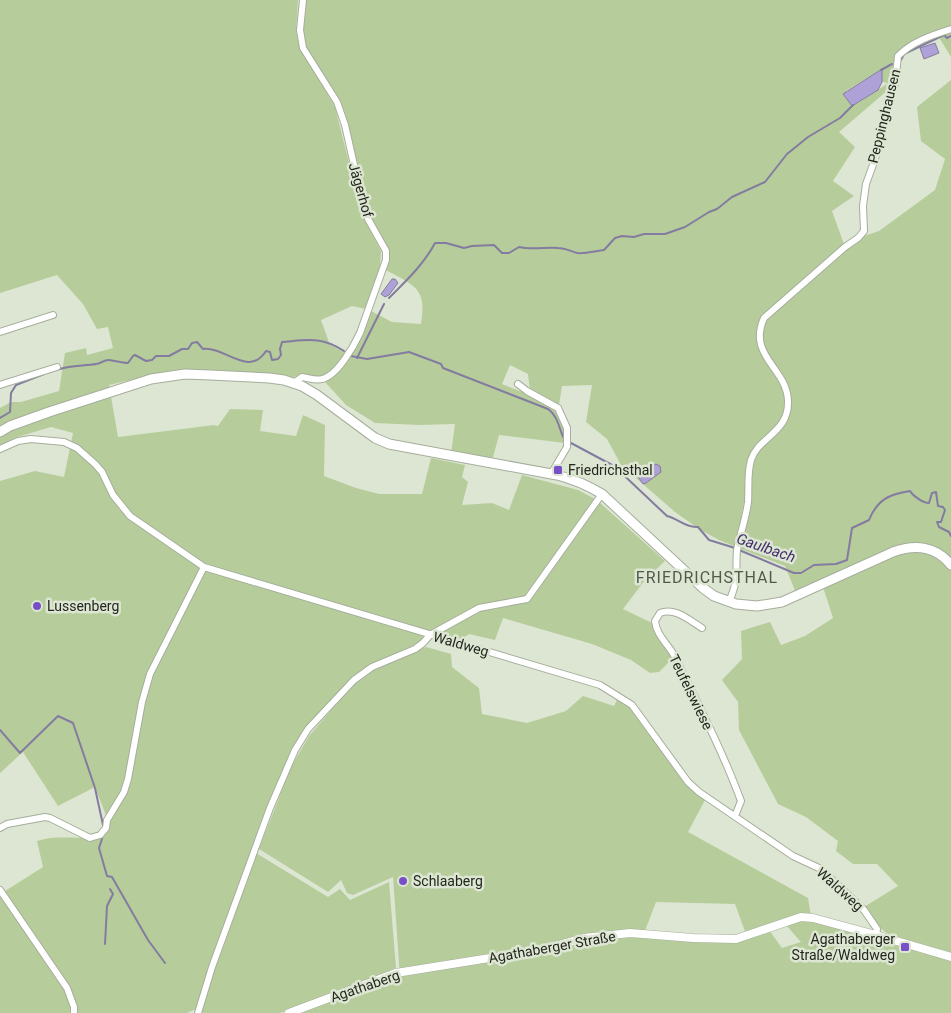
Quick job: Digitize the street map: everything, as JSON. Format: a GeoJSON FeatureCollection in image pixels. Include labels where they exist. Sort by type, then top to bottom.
{"type":"FeatureCollection","features":[{"type":"Feature","properties":{"kind":"main road"},"geometry":{"type":"LineString","coordinates":[[0,432],[10,426],[57,409],[134,384],[166,376],[185,374],[246,377],[294,383],[310,390],[375,438],[389,444],[551,474],[571,479],[602,494],[703,588],[729,602],[757,606],[782,602],[906,547],[919,547],[935,551],[951,565]]}},
{"type":"Feature","properties":{"kind":"street","name":"Jägerhof"},"geometry":{"type":"LineString","coordinates":[[294,383],[305,377],[315,380],[325,379],[333,373],[342,361],[360,333],[386,260],[386,251],[368,219],[361,196],[338,102],[303,48],[300,30],[303,0]]}},
{"type":"Feature","properties":{"kind":"street","name":"Peppinghausen"},"geometry":{"type":"LineString","coordinates":[[729,602],[735,587],[738,549],[748,504],[751,458],[756,450],[782,424],[788,406],[784,385],[760,344],[759,330],[764,318],[864,231],[863,206],[866,184],[874,162],[895,84],[898,56],[904,50],[924,39],[951,29]]}},
{"type":"Feature","properties":{"kind":"street"},"geometry":{"type":"LineString","coordinates":[[0,332],[53,315]]}},
{"type":"Feature","properties":{"kind":"street"},"geometry":{"type":"LineString","coordinates":[[0,385],[57,367]]}},
{"type":"Feature","properties":{"kind":"street"},"geometry":{"type":"LineString","coordinates":[[518,384],[527,392],[558,408],[567,428],[567,447],[551,474]]}},
{"type":"Feature","properties":{"kind":"street","name":"Waldweg"},"geometry":{"type":"LineString","coordinates":[[0,449],[18,441],[31,440],[64,442],[78,448],[102,472],[113,495],[130,516],[204,567],[361,612],[430,635],[600,685],[622,697],[641,715],[688,782],[699,792],[793,856],[821,869],[864,910],[877,929],[876,934]]}},
{"type":"Feature","properties":{"kind":"street"},"geometry":{"type":"LineString","coordinates":[[198,1013],[257,842],[295,750],[308,729],[354,680],[372,667],[416,649],[430,635],[479,608],[527,599],[602,494]]}},
{"type":"Feature","properties":{"kind":"street"},"geometry":{"type":"LineString","coordinates":[[0,828],[7,824],[45,817],[90,838],[100,836],[106,828],[107,820],[124,792],[150,674],[204,567]]}},
{"type":"Feature","properties":{"kind":"street","name":"Teufelswiese"},"geometry":{"type":"LineString","coordinates":[[702,628],[676,612],[670,611],[660,613],[655,621],[656,629],[670,649],[732,776],[741,801],[735,816]]}},
{"type":"Feature","properties":{"kind":"street"},"geometry":{"type":"LineString","coordinates":[[0,890],[67,988],[74,1007],[74,1013]]}},
{"type":"Feature","properties":{"kind":"street","name":"Agathaberger Straße"},"geometry":{"type":"LineString","coordinates":[[414,970],[540,950],[584,938],[630,933],[736,939],[801,917],[813,918],[876,934],[951,957]]}},
{"type":"Feature","properties":{"kind":"street","name":"Agathaberg"},"geometry":{"type":"LineString","coordinates":[[289,1013],[396,973],[414,970]]}},
{"type":"Feature","properties":{"kind":"green space"},"geometry":{"type":"Polygon","coordinates":[[[0,0],[298,0],[296,31],[300,49],[335,107],[362,215],[381,251],[380,267],[366,309],[352,306],[321,320],[330,345],[346,353],[327,375],[315,377],[300,375],[291,378],[180,371],[151,375],[109,385],[118,437],[218,426],[230,409],[263,410],[260,431],[296,436],[303,415],[325,425],[324,476],[356,488],[379,494],[422,494],[431,458],[465,465],[462,477],[468,482],[462,505],[492,503],[509,510],[522,475],[578,490],[595,499],[528,596],[494,602],[430,633],[204,564],[135,516],[123,503],[119,509],[159,540],[201,568],[148,675],[123,792],[107,818],[95,787],[58,806],[23,752],[0,773],[0,481],[35,471],[64,477],[73,433],[51,427],[14,438],[0,445],[0,408],[11,402],[21,402],[59,391],[65,353],[86,348],[87,355],[113,348],[108,327],[97,329],[83,304],[57,275],[0,293],[0,0]]]}},
{"type":"Feature","properties":{"kind":"green space"},"geometry":{"type":"Polygon","coordinates":[[[305,0],[951,0],[951,57],[937,34],[898,56],[895,84],[839,132],[855,147],[833,181],[854,196],[832,211],[845,247],[858,238],[879,231],[935,190],[945,159],[921,141],[917,107],[951,80],[951,954],[895,938],[879,927],[864,907],[898,886],[877,864],[853,864],[836,851],[838,841],[806,817],[778,804],[739,730],[738,702],[722,680],[742,659],[741,631],[770,622],[781,645],[805,636],[833,618],[823,587],[796,593],[785,566],[741,549],[750,504],[750,483],[745,496],[736,547],[699,529],[675,512],[621,465],[607,439],[586,422],[592,385],[562,386],[559,405],[530,391],[528,374],[510,365],[502,384],[539,399],[556,409],[562,421],[565,443],[499,435],[492,461],[451,454],[455,424],[375,423],[346,405],[325,382],[332,377],[371,311],[392,322],[421,324],[422,303],[417,290],[405,280],[386,270],[388,255],[385,242],[370,215],[360,184],[345,113],[339,98],[306,47],[302,31],[305,0]],[[882,69],[846,91],[858,103],[888,83],[882,82],[882,69]]]}},
{"type":"Feature","properties":{"kind":"green space"},"geometry":{"type":"Polygon","coordinates":[[[599,502],[665,561],[645,580],[623,609],[652,623],[656,634],[673,658],[659,672],[650,673],[631,660],[592,644],[503,618],[495,640],[469,634],[460,640],[436,634],[479,610],[530,601],[563,551],[599,502]]]}},
{"type":"Feature","properties":{"kind":"green space"},"geometry":{"type":"Polygon","coordinates":[[[205,570],[425,636],[419,643],[376,662],[309,725],[295,743],[267,808],[196,1009],[187,1013],[0,1013],[0,890],[2,893],[43,867],[37,841],[100,835],[125,792],[151,674],[205,570]]]}},
{"type":"Feature","properties":{"kind":"green space"},"geometry":{"type":"Polygon","coordinates":[[[426,647],[451,654],[452,667],[479,688],[482,714],[527,723],[566,711],[583,696],[614,706],[618,698],[630,707],[682,780],[705,800],[688,832],[808,898],[811,916],[746,934],[735,904],[656,902],[643,936],[737,942],[769,930],[782,948],[801,942],[785,924],[803,919],[951,959],[951,1013],[297,1013],[400,977],[393,877],[353,895],[347,893],[341,880],[328,892],[259,849],[291,767],[309,736],[358,679],[383,664],[426,647]]]}},
{"type":"Feature","properties":{"kind":"green space"},"geometry":{"type":"Polygon","coordinates":[[[256,853],[328,897],[340,889],[350,900],[389,882],[396,968],[331,996],[280,1013],[200,1013],[214,968],[256,853]]]}},
{"type":"Feature","properties":{"kind":"shaded area"},"geometry":{"type":"Polygon","coordinates":[[[935,43],[939,53],[924,59],[920,48],[935,43]]]}},
{"type":"Feature","properties":{"kind":"shaded area"},"geometry":{"type":"Polygon","coordinates":[[[882,69],[882,82],[878,90],[852,106],[843,94],[882,69]]]}},
{"type":"Feature","properties":{"kind":"shaded area"},"geometry":{"type":"Polygon","coordinates":[[[392,279],[395,279],[398,283],[389,295],[385,297],[381,294],[392,279]]]}},
{"type":"Feature","properties":{"kind":"shaded area"},"geometry":{"type":"Polygon","coordinates":[[[656,464],[660,466],[661,472],[643,484],[637,475],[656,464]]]}},
{"type":"Feature","properties":{"kind":"waterway"},"geometry":{"type":"LineString","coordinates":[[901,60],[904,54],[944,35],[947,38],[951,36]]}},
{"type":"Feature","properties":{"kind":"waterway"},"geometry":{"type":"LineString","coordinates":[[881,70],[892,64]]}},
{"type":"Feature","properties":{"kind":"waterway"},"geometry":{"type":"LineString","coordinates":[[389,298],[420,265],[435,243],[446,243],[464,248],[494,245],[502,253],[509,253],[519,247],[561,248],[583,253],[604,250],[615,238],[622,236],[634,237],[644,234],[665,234],[685,227],[717,209],[732,197],[765,182],[787,154],[808,137],[840,118],[853,105]]}},
{"type":"Feature","properties":{"kind":"waterway"},"geometry":{"type":"LineString","coordinates":[[357,358],[384,304]]}},
{"type":"Feature","properties":{"kind":"waterway","name":"Gaulbach"},"geometry":{"type":"LineString","coordinates":[[60,369],[97,364],[108,360],[128,363],[135,355],[146,361],[152,360],[156,356],[169,356],[182,349],[188,349],[192,343],[197,342],[203,349],[211,349],[236,359],[252,362],[259,359],[266,351],[270,352],[272,360],[278,359],[281,355],[282,342],[321,341],[344,351]]}},
{"type":"Feature","properties":{"kind":"waterway","name":"Gaulbach"},"geometry":{"type":"LineString","coordinates":[[351,356],[367,359],[409,352],[441,364],[443,368],[548,409],[556,418],[563,437]]}},
{"type":"Feature","properties":{"kind":"waterway","name":"Gaulbach"},"geometry":{"type":"LineString","coordinates":[[0,418],[10,412],[11,393],[16,385],[44,374]]}},
{"type":"Feature","properties":{"kind":"waterway","name":"Gaulbach"},"geometry":{"type":"LineString","coordinates":[[571,443],[614,466],[667,516],[690,526],[698,527],[709,540],[735,548]]}},
{"type":"Feature","properties":{"kind":"waterway","name":"Gaulbach"},"geometry":{"type":"LineString","coordinates":[[739,550],[794,573],[801,573],[814,565],[836,564],[847,560],[852,528],[869,520],[876,507],[885,499],[910,491],[918,499],[929,503],[932,493],[936,492],[938,506],[943,507],[945,510],[941,522],[937,522],[939,527],[949,532],[951,536]]}},
{"type":"Feature","properties":{"kind":"waterway"},"geometry":{"type":"LineString","coordinates":[[0,730],[20,753],[58,716],[73,723],[95,788],[103,825]]}},
{"type":"Feature","properties":{"kind":"waterway"},"geometry":{"type":"LineString","coordinates":[[102,839],[99,848],[107,876],[112,877],[148,940],[165,963]]}},
{"type":"Feature","properties":{"kind":"waterway"},"geometry":{"type":"LineString","coordinates":[[105,944],[107,906],[113,894],[110,889]]}},
{"type":"Feature","properties":{"kind":"place","name":"Friedrichsthal"},"geometry":{"type":"Point","coordinates":[558,470]}},
{"type":"Feature","properties":{"kind":"place","name":"Lussenberg"},"geometry":{"type":"Point","coordinates":[37,606]}},
{"type":"Feature","properties":{"kind":"place","name":"Schlaaberg"},"geometry":{"type":"Point","coordinates":[403,881]}},
{"type":"Feature","properties":{"kind":"place","name":"Agathaberger Straße/Waldweg"},"geometry":{"type":"Point","coordinates":[905,947]}},
{"type":"Feature","properties":{"kind":"district","name":"FRIEDRICHSTHAL"},"geometry":{"type":"Point","coordinates":[707,577]}}]}
